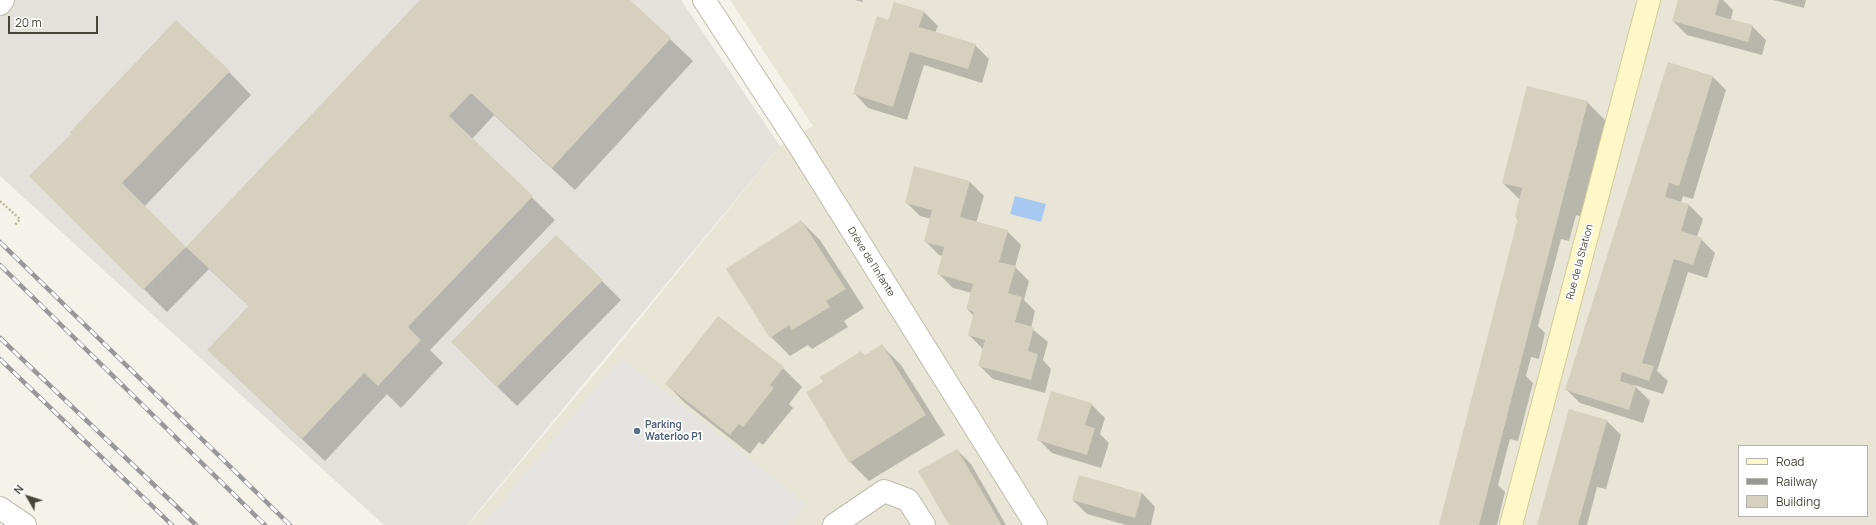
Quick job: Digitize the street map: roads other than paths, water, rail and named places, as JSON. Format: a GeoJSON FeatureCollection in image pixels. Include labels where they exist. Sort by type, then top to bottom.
{"type":"FeatureCollection","features":[{"type":"Feature","properties":{"kind":"street"},"geometry":{"type":"LineString","coordinates":[[0,4],[3,0]]}},
{"type":"Feature","properties":{"kind":"street","name":"Drève de l'Infante"},"geometry":{"type":"LineString","coordinates":[[704,0],[777,112],[1036,525]]}},
{"type":"Feature","properties":{"kind":"street","name":"Rue de la Station"},"geometry":{"type":"LineString","coordinates":[[1511,525],[1649,0]]}},
{"type":"Feature","properties":{"kind":"street"},"geometry":{"type":"LineString","coordinates":[[834,525],[884,491],[908,500],[924,525]]}},
{"type":"Feature","properties":{"kind":"street"},"geometry":{"type":"LineString","coordinates":[[0,508],[25,525]]}},
{"type":"Feature","properties":{"kind":"water"},"geometry":{"type":"Polygon","coordinates":[[[1015,196],[1046,204],[1041,222],[1010,214],[1015,196]]]}},
{"type":"Feature","properties":{"kind":"railway"},"geometry":{"type":"LineString","coordinates":[[0,242],[290,525]]}},
{"type":"Feature","properties":{"kind":"railway"},"geometry":{"type":"LineString","coordinates":[[0,265],[265,525]]}},
{"type":"Feature","properties":{"kind":"railway"},"geometry":{"type":"LineString","coordinates":[[0,338],[196,525]]}},
{"type":"Feature","properties":{"kind":"railway"},"geometry":{"type":"LineString","coordinates":[[0,359],[172,525]]}},
{"type":"Feature","properties":{"kind":"place","name":"Parking Waterloo P1"},"geometry":{"type":"Point","coordinates":[637,431]}}]}
